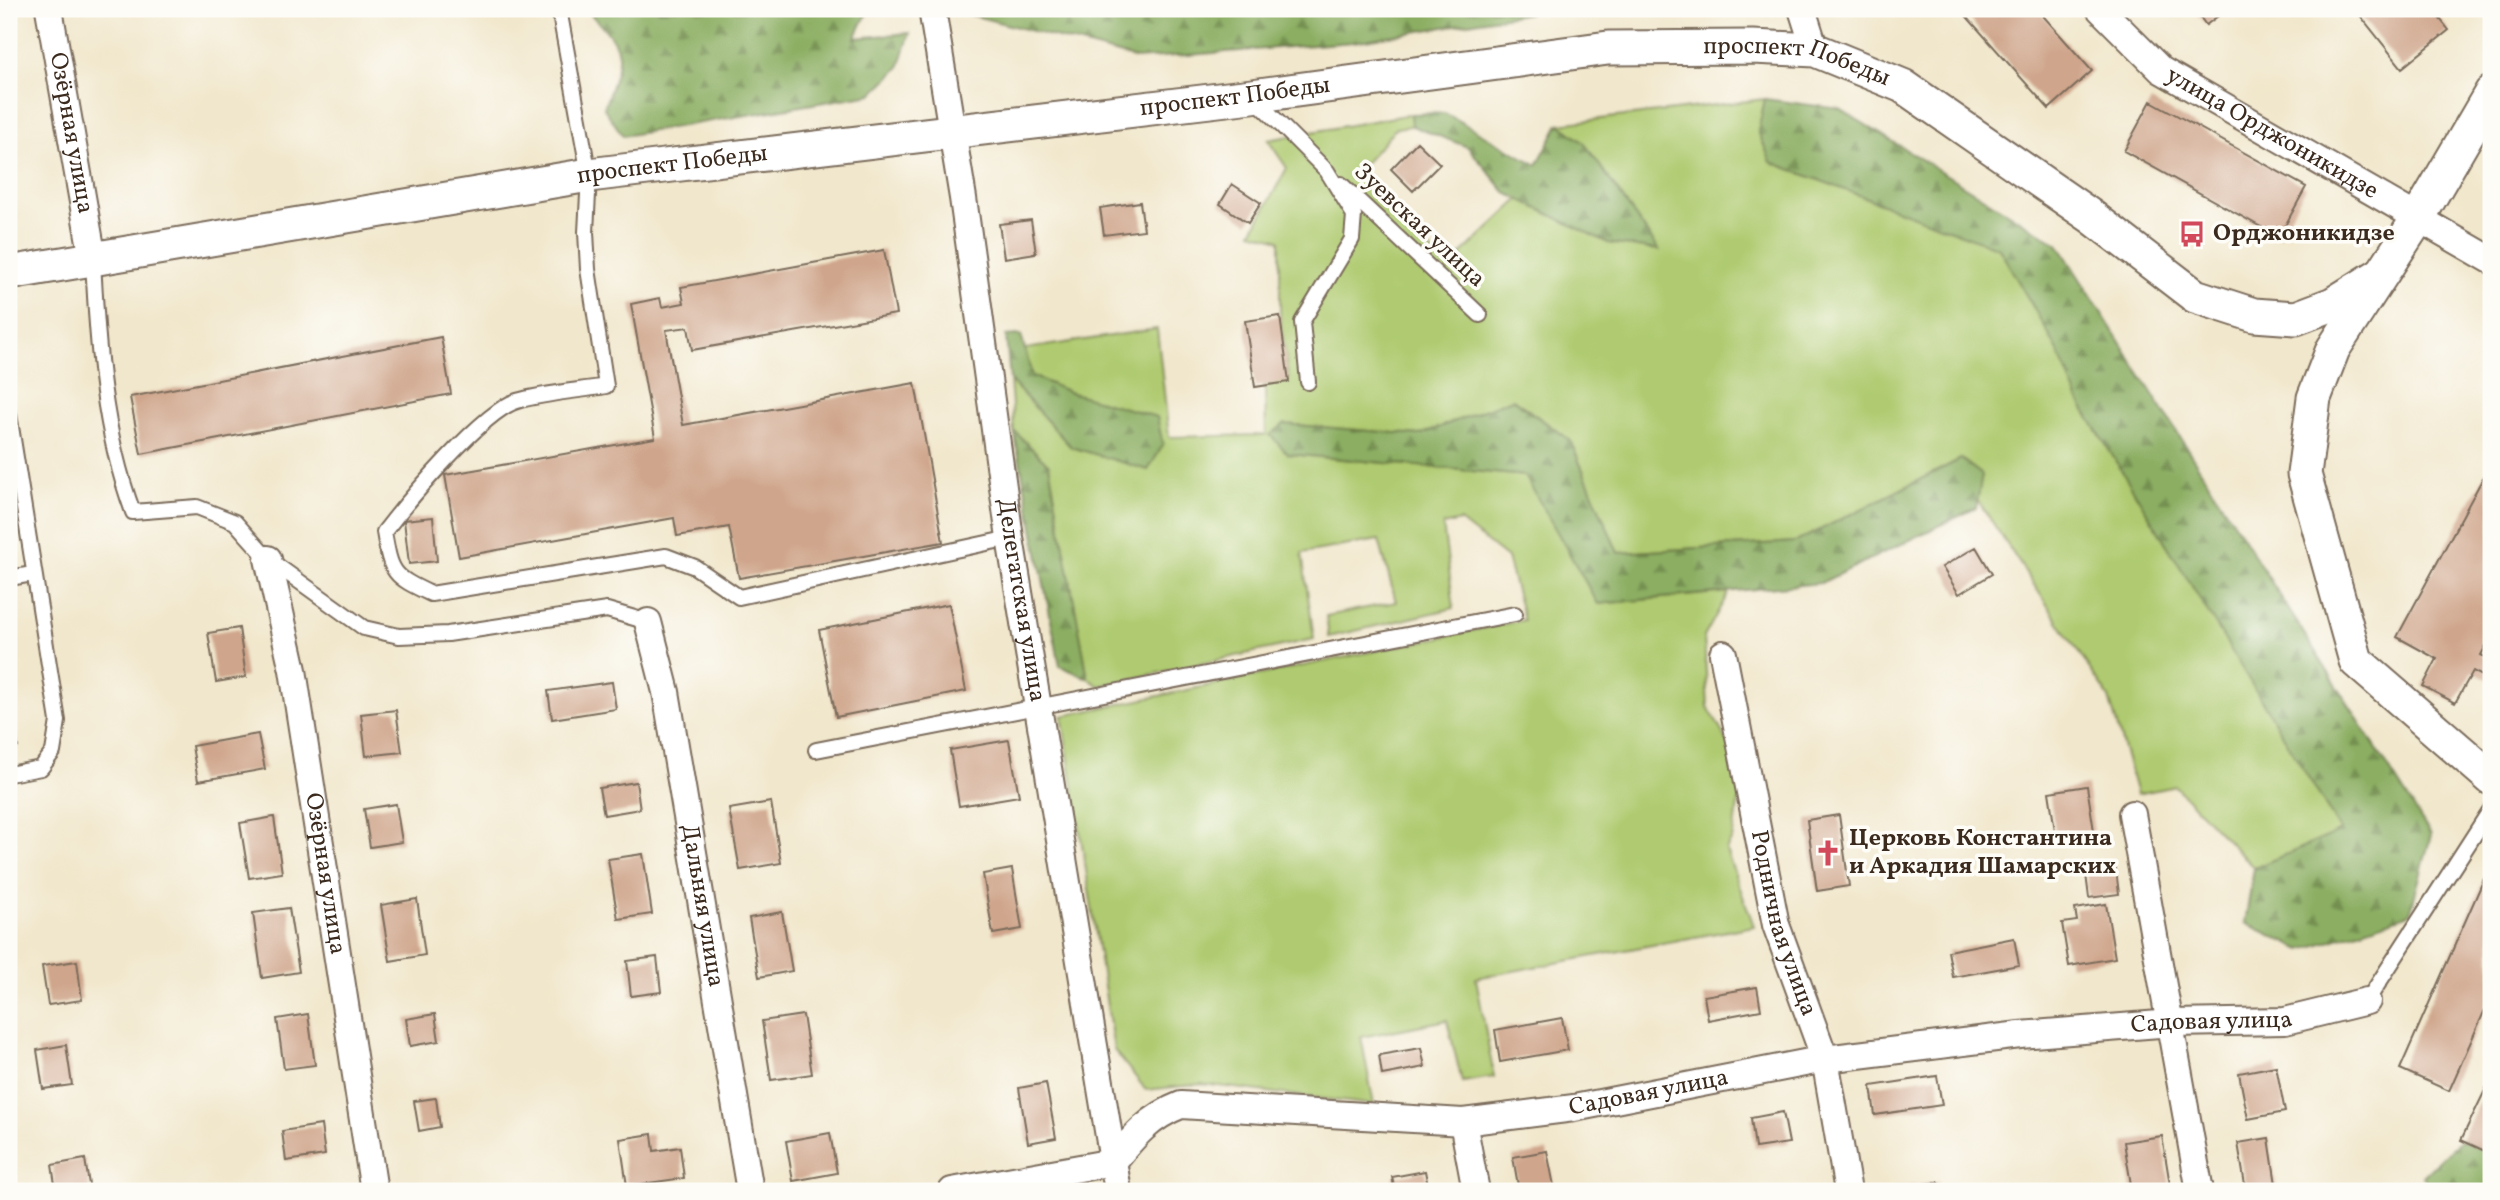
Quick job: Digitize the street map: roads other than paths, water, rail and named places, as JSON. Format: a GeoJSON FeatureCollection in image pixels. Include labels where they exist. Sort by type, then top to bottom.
{"type":"FeatureCollection","features":[{"type":"Feature","properties":{"kind":"street","name":"Озёрная улица"},"geometry":{"type":"LineString","coordinates":[[49,9],[93,259]]}},
{"type":"Feature","properties":{"kind":"street","name":"Делегатская улица"},"geometry":{"type":"LineString","coordinates":[[932,9],[952,130],[1010,538],[1118,1191]]}},
{"type":"Feature","properties":{"kind":"street"},"geometry":{"type":"LineString","coordinates":[[1802,9],[1815,50]]}},
{"type":"Feature","properties":{"kind":"street","name":"улица Орджоникидзе"},"geometry":{"type":"LineString","coordinates":[[2100,9],[2161,70],[2417,220],[2491,260]]}},
{"type":"Feature","properties":{"kind":"street","name":"проспект Победы"},"geometry":{"type":"LineString","coordinates":[[9,273],[589,175],[1252,96],[1608,48],[1753,47],[1815,50],[1903,86],[2092,217],[2195,296],[2254,315],[2296,318],[2333,303],[2381,274]]}},
{"type":"Feature","properties":{"kind":"street"},"geometry":{"type":"LineString","coordinates":[[2491,93],[2417,220],[2333,349],[2314,398],[2304,474],[2356,661],[2491,778]]}},
{"type":"Feature","properties":{"kind":"street","name":"Озёрная улица"},"geometry":{"type":"LineString","coordinates":[[268,559],[293,670],[374,1191]]}},
{"type":"Feature","properties":{"kind":"street","name":"Дальняя улица"},"geometry":{"type":"LineString","coordinates":[[648,622],[666,692],[750,1191]]}},
{"type":"Feature","properties":{"kind":"street","name":"Родничная улица"},"geometry":{"type":"LineString","coordinates":[[1723,654],[1776,925],[1825,1059],[1848,1191]]}},
{"type":"Feature","properties":{"kind":"street"},"geometry":{"type":"LineString","coordinates":[[2132,814],[2172,1023],[2200,1191]]}},
{"type":"Feature","properties":{"kind":"street","name":"Садовая улица"},"geometry":{"type":"LineString","coordinates":[[1113,1162],[1140,1128],[1160,1113],[1181,1105],[1463,1122],[1574,1108],[1825,1059],[2020,1035],[2172,1023],[2285,1021],[2367,1001]]}},
{"type":"Feature","properties":{"kind":"street"},"geometry":{"type":"LineString","coordinates":[[1463,1122],[1476,1191]]}},
{"type":"Feature","properties":{"kind":"street"},"geometry":{"type":"LineString","coordinates":[[951,1191],[1113,1162]]}},
{"type":"Feature","properties":{"kind":"lane"},"geometry":{"type":"LineString","coordinates":[[559,9],[589,175],[586,232],[588,269],[606,386],[514,402],[479,428],[416,491],[384,532],[389,562],[400,580],[431,594],[666,556],[695,567],[739,597],[1010,538]]}},
{"type":"Feature","properties":{"kind":"lane","name":"Зуевская улица"},"geometry":{"type":"LineString","coordinates":[[1252,96],[1480,314]]}},
{"type":"Feature","properties":{"kind":"lane","name":"Зуевская улица"},"geometry":{"type":"LineString","coordinates":[[1308,382],[1302,322],[1352,239],[1354,215],[1328,171]]}},
{"type":"Feature","properties":{"kind":"lane"},"geometry":{"type":"LineString","coordinates":[[93,259],[98,353],[119,474],[134,512],[197,507],[235,522],[268,559],[364,628],[399,636],[448,634],[607,610],[648,622]]}},
{"type":"Feature","properties":{"kind":"lane"},"geometry":{"type":"LineString","coordinates":[[9,414],[58,721],[53,752],[41,768],[9,774]]}},
{"type":"Feature","properties":{"kind":"lane"},"geometry":{"type":"LineString","coordinates":[[9,578],[33,574]]}},
{"type":"Feature","properties":{"kind":"lane"},"geometry":{"type":"LineString","coordinates":[[816,750],[1515,614]]}},
{"type":"Feature","properties":{"kind":"lane"},"geometry":{"type":"LineString","coordinates":[[2367,1001],[2491,809]]}},
{"type":"Feature","properties":{"kind":"place","name":"Орджоникидзе"},"geometry":{"type":"Point","coordinates":[2192,234]}},
{"type":"Feature","properties":{"kind":"place","name":"Церковь Константина и Аркадия Шамарских"},"geometry":{"type":"Point","coordinates":[1828,853]}}]}
